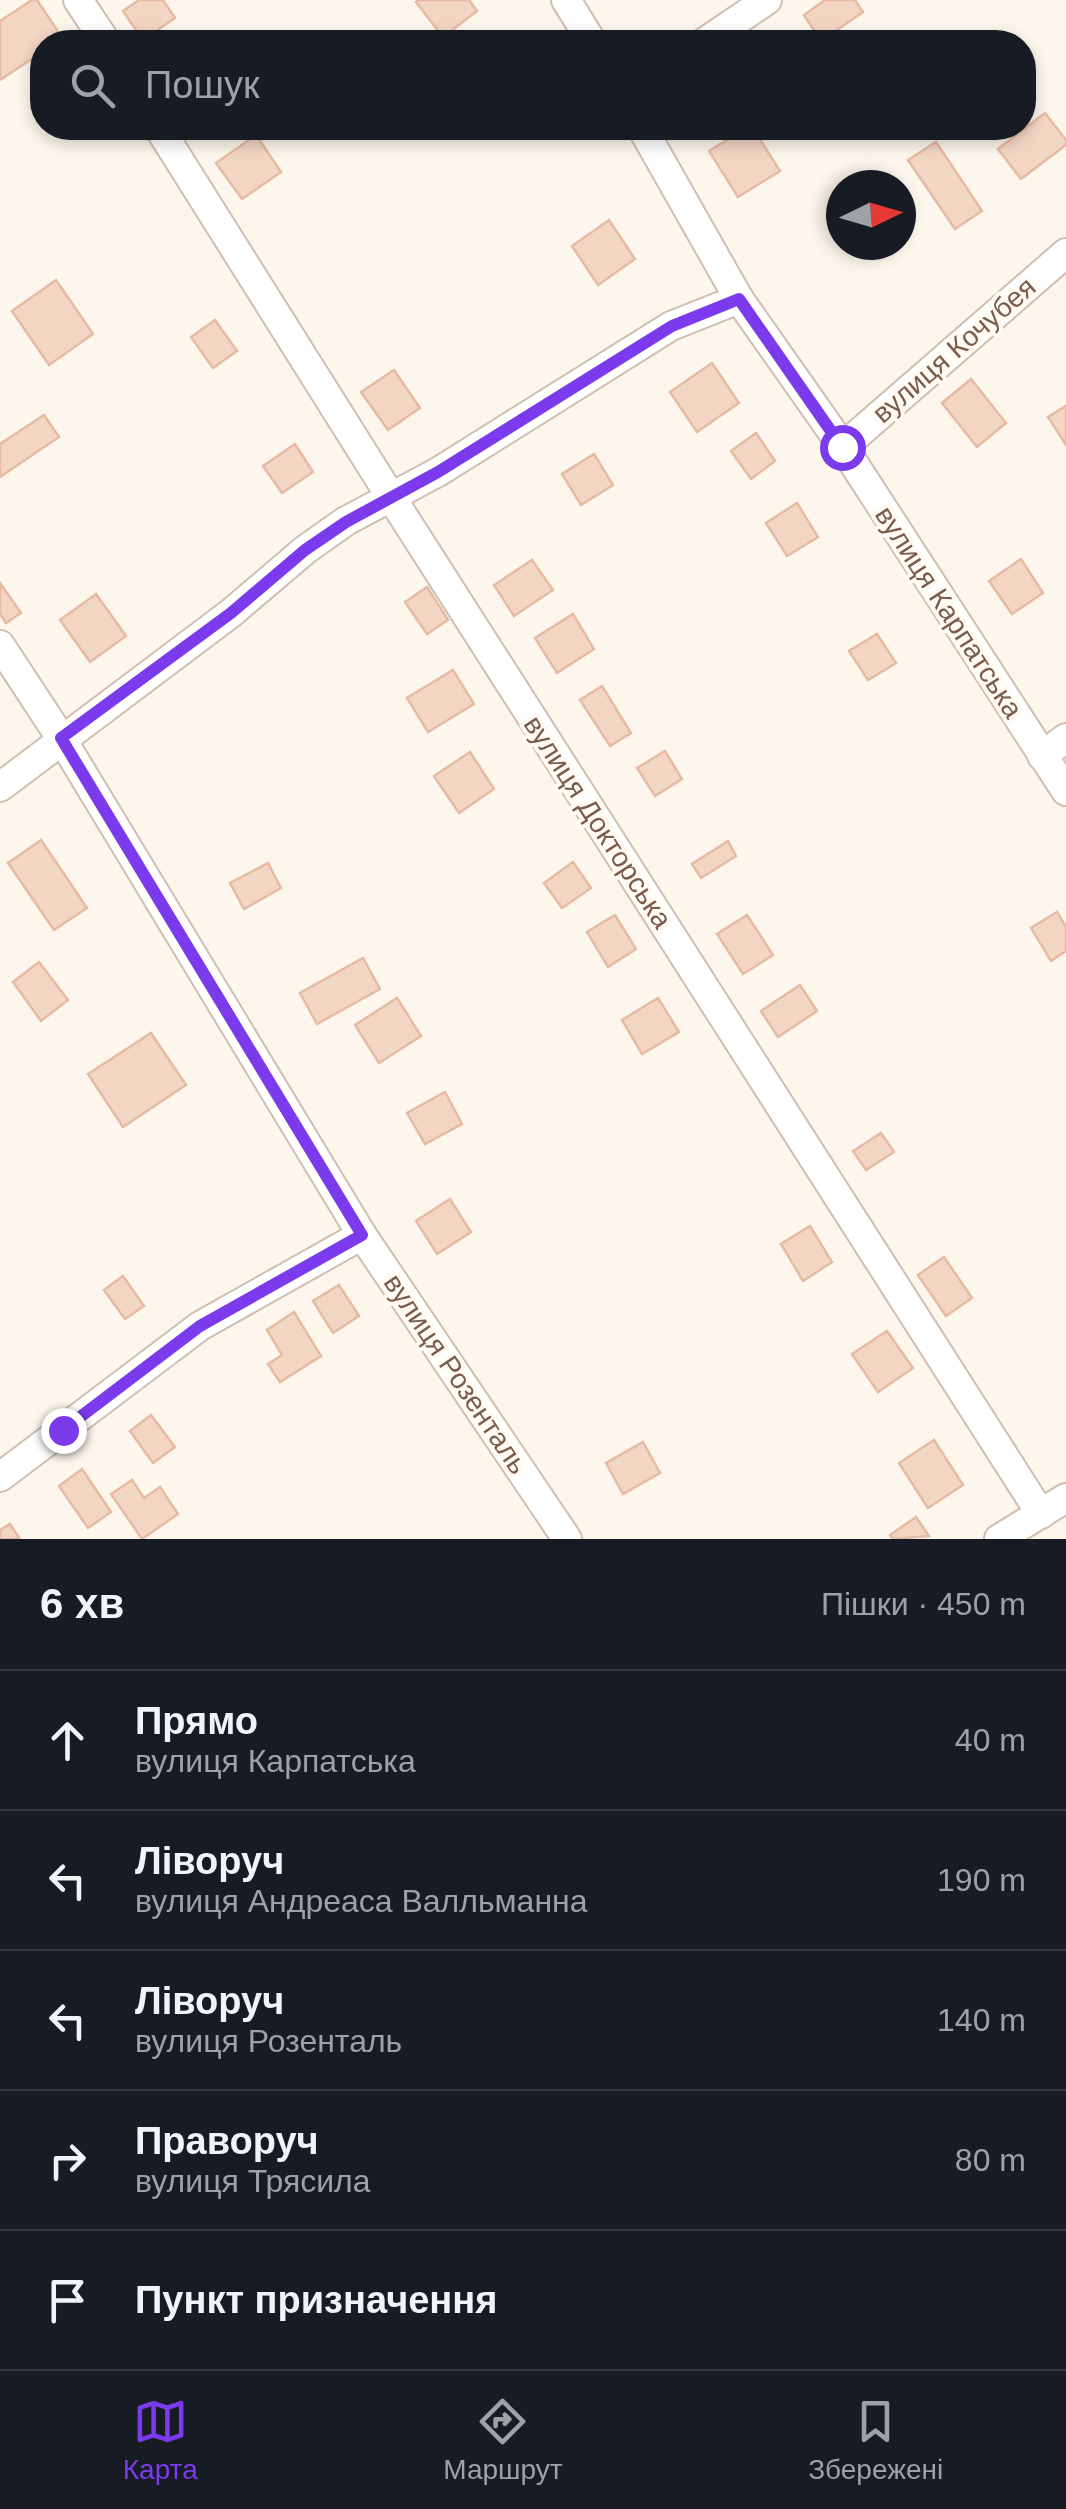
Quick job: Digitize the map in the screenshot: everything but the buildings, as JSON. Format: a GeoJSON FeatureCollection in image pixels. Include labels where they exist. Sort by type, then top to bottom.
{"type":"FeatureCollection","features":[{"type":"Feature","properties":{"kind":"street"},"geometry":{"type":"LineString","coordinates":[[78,0],[98,30]]}},
{"type":"Feature","properties":{"kind":"street"},"geometry":{"type":"LineString","coordinates":[[566,0],[585,30]]}},
{"type":"Feature","properties":{"kind":"street"},"geometry":{"type":"LineString","coordinates":[[723,30],[767,0]]}},
{"type":"Feature","properties":{"kind":"street","name":"вулиця Докторська"},"geometry":{"type":"LineString","coordinates":[[167,140],[1041,1514]]}},
{"type":"Feature","properties":{"kind":"street","name":"вулиця Карпатська"},"geometry":{"type":"LineString","coordinates":[[649,140],[739,299],[842,447],[1066,791]]}},
{"type":"Feature","properties":{"kind":"street","name":"вулиця Кочубея"},"geometry":{"type":"LineString","coordinates":[[842,447],[1066,253]]}},
{"type":"Feature","properties":{"kind":"street"},"geometry":{"type":"LineString","coordinates":[[0,786],[346,522],[438,472],[672,326],[739,299]]}},
{"type":"Feature","properties":{"kind":"street","name":"вулиця Розенталь"},"geometry":{"type":"LineString","coordinates":[[0,646],[61,738],[362,1235],[567,1539]]}},
{"type":"Feature","properties":{"kind":"street"},"geometry":{"type":"LineString","coordinates":[[1042,756],[1066,738]]}},
{"type":"Feature","properties":{"kind":"street"},"geometry":{"type":"LineString","coordinates":[[0,1477],[200,1326],[362,1235]]}},
{"type":"Feature","properties":{"kind":"street"},"geometry":{"type":"LineString","coordinates":[[1000,1539],[1066,1498]]}},
{"type":"Feature","properties":{"kind":"route"},"geometry":{"type":"LineString","coordinates":[[63,1430],[200,1326],[362,1235],[61,738],[231,613],[305,550],[346,522],[438,472],[602,366],[672,326],[739,299],[842,447]]}}]}
